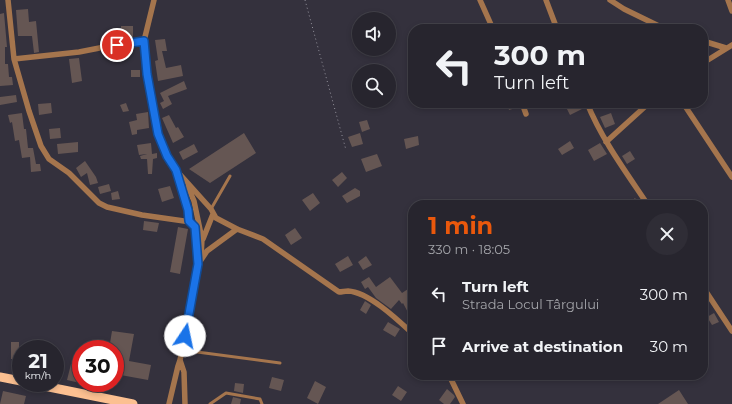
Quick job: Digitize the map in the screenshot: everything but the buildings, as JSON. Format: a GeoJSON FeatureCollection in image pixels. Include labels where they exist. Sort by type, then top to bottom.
{"type":"FeatureCollection","features":[{"type":"Feature","properties":{"kind":"main road"},"geometry":{"type":"LineString","coordinates":[[0,377],[12,380]]}},
{"type":"Feature","properties":{"kind":"main road"},"geometry":{"type":"LineString","coordinates":[[64,390],[133,404]]}},
{"type":"Feature","properties":{"kind":"street"},"geometry":{"type":"LineString","coordinates":[[8,0],[14,59],[41,146],[49,158],[69,173],[99,204],[142,215],[189,221],[195,227],[198,264]]}},
{"type":"Feature","properties":{"kind":"street"},"geometry":{"type":"LineString","coordinates":[[154,0],[144,41],[147,74],[158,134],[167,156],[191,192],[202,239]]}},
{"type":"Feature","properties":{"kind":"street"},"geometry":{"type":"LineString","coordinates":[[480,0],[491,24]]}},
{"type":"Feature","properties":{"kind":"street"},"geometry":{"type":"LineString","coordinates":[[546,0],[555,24]]}},
{"type":"Feature","properties":{"kind":"street"},"geometry":{"type":"LineString","coordinates":[[610,0],[624,9],[655,24]]}},
{"type":"Feature","properties":{"kind":"street"},"geometry":{"type":"LineString","coordinates":[[728,0],[732,11]]}},
{"type":"Feature","properties":{"kind":"street"},"geometry":{"type":"LineString","coordinates":[[14,59],[79,52],[130,42],[144,41]]}},
{"type":"Feature","properties":{"kind":"street"},"geometry":{"type":"LineString","coordinates":[[708,43],[726,48]]}},
{"type":"Feature","properties":{"kind":"street"},"geometry":{"type":"LineString","coordinates":[[708,60],[732,45]]}},
{"type":"Feature","properties":{"kind":"street"},"geometry":{"type":"LineString","coordinates":[[524,108],[526,114]]}},
{"type":"Feature","properties":{"kind":"street"},"geometry":{"type":"LineString","coordinates":[[589,108],[606,142],[645,200]]}},
{"type":"Feature","properties":{"kind":"street"},"geometry":{"type":"LineString","coordinates":[[606,142],[643,108]]}},
{"type":"Feature","properties":{"kind":"street"},"geometry":{"type":"LineString","coordinates":[[686,108],[732,177]]}},
{"type":"Feature","properties":{"kind":"street"},"geometry":{"type":"LineString","coordinates":[[176,170],[188,210],[189,221]]}},
{"type":"Feature","properties":{"kind":"street"},"geometry":{"type":"LineString","coordinates":[[176,170],[212,211],[216,218],[237,229],[263,239],[339,292],[347,290],[356,292],[369,299],[383,308],[408,330]]}},
{"type":"Feature","properties":{"kind":"street"},"geometry":{"type":"LineString","coordinates":[[188,210],[198,221]]}},
{"type":"Feature","properties":{"kind":"street"},"geometry":{"type":"LineString","coordinates":[[169,404],[182,350],[202,239],[212,211]]}},
{"type":"Feature","properties":{"kind":"street"},"geometry":{"type":"LineString","coordinates":[[198,264],[207,251],[237,229]]}},
{"type":"Feature","properties":{"kind":"street"},"geometry":{"type":"LineString","coordinates":[[708,295],[732,331]]}},
{"type":"Feature","properties":{"kind":"street"},"geometry":{"type":"LineString","coordinates":[[180,360],[184,372],[185,404]]}},
{"type":"Feature","properties":{"kind":"street"},"geometry":{"type":"LineString","coordinates":[[451,380],[463,404]]}},
{"type":"Feature","properties":{"kind":"lane"},"geometry":{"type":"LineString","coordinates":[[212,211],[230,176]]}},
{"type":"Feature","properties":{"kind":"lane"},"geometry":{"type":"LineString","coordinates":[[182,350],[280,363]]}},
{"type":"Feature","properties":{"kind":"lane"},"geometry":{"type":"LineString","coordinates":[[210,404],[226,393],[260,399],[262,404]]}},
{"type":"Feature","properties":{"kind":"path"},"geometry":{"type":"LineString","coordinates":[[305,0],[346,150]]}},
{"type":"Feature","properties":{"kind":"route"},"geometry":{"type":"LineString","coordinates":[[117,45],[144,41],[151,102],[158,134],[167,156],[176,170],[188,210],[189,221],[195,227],[198,264],[185,336]]}}]}
